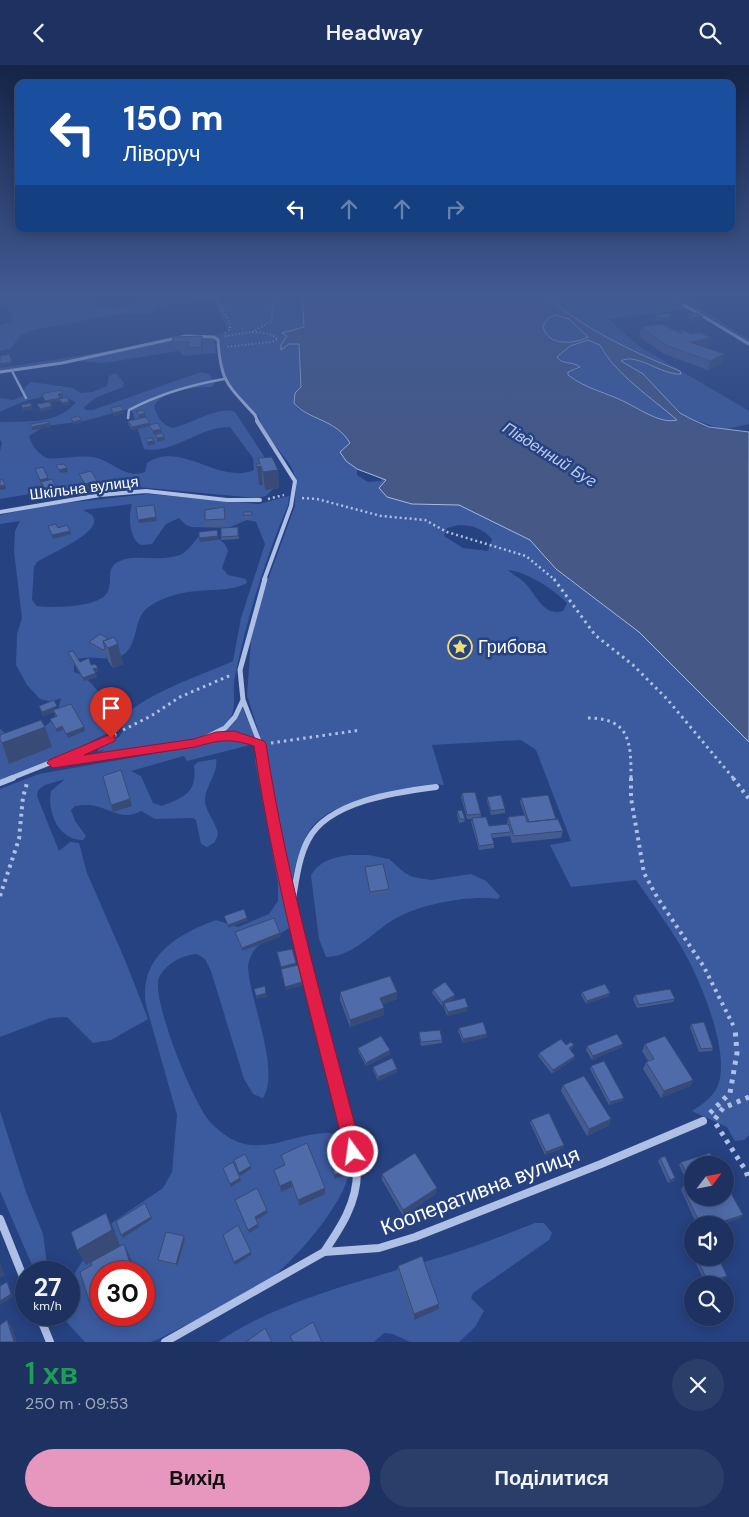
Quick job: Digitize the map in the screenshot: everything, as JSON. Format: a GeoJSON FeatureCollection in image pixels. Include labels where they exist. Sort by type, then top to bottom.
{"type":"FeatureCollection","features":[{"type":"Feature","properties":{"kind":"street"},"geometry":{"type":"LineString","coordinates":[[0,372],[62,363],[101,355]]}},
{"type":"Feature","properties":{"kind":"street"},"geometry":{"type":"LineString","coordinates":[[219,355],[224,379],[255,415],[260,427],[289,467],[295,481],[291,506],[264,581],[240,670],[243,700],[260,744],[268,801],[292,907],[353,1152],[358,1184],[351,1204],[324,1253]]}},
{"type":"Feature","properties":{"kind":"street","name":"Шкільна вулиця"},"geometry":{"type":"LineString","coordinates":[[0,511],[100,495],[146,491],[227,500],[260,501]]}},
{"type":"Feature","properties":{"kind":"street"},"geometry":{"type":"LineString","coordinates":[[216,736],[232,721],[243,700]]}},
{"type":"Feature","properties":{"kind":"street"},"geometry":{"type":"LineString","coordinates":[[0,783],[35,771],[114,735]]}},
{"type":"Feature","properties":{"kind":"street"},"geometry":{"type":"LineString","coordinates":[[53,763],[195,743],[216,736],[234,735],[260,744]]}},
{"type":"Feature","properties":{"kind":"street"},"geometry":{"type":"LineString","coordinates":[[292,907],[302,855],[309,838],[319,824],[360,803],[436,787]]}},
{"type":"Feature","properties":{"kind":"street","name":"Кооперативна вулиця"},"geometry":{"type":"LineString","coordinates":[[165,1342],[324,1253],[347,1249],[380,1248],[415,1237],[601,1164],[703,1121]]}},
{"type":"Feature","properties":{"kind":"street"},"geometry":{"type":"LineString","coordinates":[[0,1219],[17,1261]]}},
{"type":"Feature","properties":{"kind":"street"},"geometry":{"type":"LineString","coordinates":[[43,1326],[50,1342]]}},
{"type":"Feature","properties":{"kind":"lane"},"geometry":{"type":"LineString","coordinates":[[12,371],[26,398]]}},
{"type":"Feature","properties":{"kind":"lane"},"geometry":{"type":"LineString","coordinates":[[128,418],[130,410],[153,398],[197,384],[224,379]]}},
{"type":"Feature","properties":{"kind":"path"},"geometry":{"type":"LineString","coordinates":[[260,501],[293,495],[381,516],[426,521],[447,532],[526,556],[552,577],[568,596],[595,635],[633,665],[667,699],[704,741],[749,799]]}},
{"type":"Feature","properties":{"kind":"path"},"geometry":{"type":"LineString","coordinates":[[114,735],[151,716],[180,697],[240,670]]}},
{"type":"Feature","properties":{"kind":"path"},"geometry":{"type":"LineString","coordinates":[[588,718],[605,718],[620,726],[628,741],[631,758],[631,799],[644,873],[657,897],[704,967],[735,1025],[736,1053],[730,1093],[703,1121]]}},
{"type":"Feature","properties":{"kind":"path"},"geometry":{"type":"LineString","coordinates":[[260,744],[361,730]]}},
{"type":"Feature","properties":{"kind":"path"},"geometry":{"type":"LineString","coordinates":[[0,896],[19,839],[23,797],[28,782],[35,771]]}},
{"type":"Feature","properties":{"kind":"path"},"geometry":{"type":"LineString","coordinates":[[715,1120],[722,1108],[749,1097]]}},
{"type":"Feature","properties":{"kind":"path"},"geometry":{"type":"LineString","coordinates":[[703,1121],[715,1120]]}},
{"type":"Feature","properties":{"kind":"path"},"geometry":{"type":"LineString","coordinates":[[715,1120],[749,1181]]}},
{"type":"Feature","properties":{"kind":"shaded area"},"geometry":{"type":"Polygon","coordinates":[[[86,355],[97,355],[47,365],[0,371],[0,368],[86,355]]]}},
{"type":"Feature","properties":{"kind":"shaded area"},"geometry":{"type":"Polygon","coordinates":[[[107,355],[156,355],[104,363],[77,361],[107,355]]]}},
{"type":"Feature","properties":{"kind":"shaded area"},"geometry":{"type":"Polygon","coordinates":[[[221,355],[300,355],[301,387],[295,393],[298,409],[334,426],[345,436],[350,443],[346,461],[357,469],[357,475],[368,482],[381,481],[381,478],[385,479],[387,497],[412,504],[459,505],[530,540],[555,569],[639,632],[749,742],[749,1135],[744,1140],[735,1141],[727,1127],[692,1111],[707,1100],[715,1091],[720,1078],[721,1060],[713,1020],[698,980],[672,932],[636,880],[571,887],[550,845],[571,841],[536,750],[521,740],[432,745],[444,785],[435,784],[404,790],[349,804],[320,819],[310,830],[304,842],[292,881],[290,881],[291,920],[289,928],[258,946],[250,957],[248,966],[263,1034],[268,1070],[268,1086],[263,1098],[253,1094],[244,1079],[211,971],[205,959],[197,954],[185,956],[166,967],[159,978],[159,997],[163,1014],[185,1076],[210,1122],[222,1133],[244,1144],[257,1145],[325,1133],[338,1134],[349,1148],[351,1167],[344,1188],[332,1210],[300,1251],[272,1278],[226,1306],[150,1342],[85,1342],[70,1326],[80,1326],[80,1265],[91,1248],[113,1222],[163,1188],[172,1172],[177,1115],[146,1005],[145,988],[148,974],[154,961],[163,950],[187,933],[216,920],[238,927],[269,914],[278,901],[278,883],[255,761],[256,754],[264,749],[247,695],[251,640],[262,596],[295,506],[296,479],[291,466],[262,428],[259,417],[232,389],[224,376],[221,355]],[[459,525],[447,528],[444,536],[463,548],[488,551],[492,539],[477,528],[459,525]],[[508,570],[525,583],[546,608],[551,611],[563,611],[567,603],[555,593],[531,577],[508,570]]]}},
{"type":"Feature","properties":{"kind":"shaded area"},"geometry":{"type":"Polygon","coordinates":[[[560,355],[605,355],[623,375],[678,420],[665,420],[652,416],[619,399],[590,388],[568,375],[568,372],[580,369],[561,361],[557,357],[560,355]]]}},
{"type":"Feature","properties":{"kind":"shaded area"},"geometry":{"type":"Polygon","coordinates":[[[637,355],[654,355],[749,411],[749,424],[727,429],[689,418],[681,413],[643,374],[621,361],[633,359],[673,374],[637,355]]]}},
{"type":"Feature","properties":{"kind":"shaded area"},"geometry":{"type":"Polygon","coordinates":[[[201,372],[209,374],[215,383],[212,387],[180,390],[165,396],[154,406],[158,416],[162,422],[172,428],[213,413],[221,411],[235,412],[269,464],[276,486],[266,496],[257,498],[127,486],[49,491],[0,499],[0,451],[2,443],[0,440],[0,422],[51,418],[60,415],[76,402],[57,397],[37,398],[0,412],[0,398],[13,400],[23,396],[25,387],[31,382],[73,388],[80,393],[93,392],[107,386],[109,376],[116,373],[124,383],[123,387],[97,397],[84,407],[85,410],[93,410],[201,372]],[[128,409],[84,421],[45,426],[29,436],[35,449],[46,458],[97,458],[126,472],[138,474],[145,472],[147,463],[160,457],[187,459],[227,472],[241,473],[254,470],[253,458],[230,427],[208,431],[165,448],[155,450],[144,449],[132,411],[128,409]]]}},
{"type":"Feature","properties":{"kind":"shaded area"},"geometry":{"type":"Polygon","coordinates":[[[148,494],[259,504],[289,496],[288,505],[264,568],[245,632],[235,676],[234,704],[231,716],[221,728],[197,739],[99,754],[104,749],[98,752],[99,747],[119,737],[123,731],[120,719],[132,709],[159,693],[233,661],[241,618],[265,544],[256,522],[247,520],[228,528],[192,527],[186,525],[179,518],[166,524],[152,544],[141,545],[134,538],[132,532],[130,514],[132,504],[83,510],[92,515],[94,521],[87,533],[37,562],[34,567],[32,600],[37,606],[75,606],[96,601],[104,597],[108,591],[111,570],[115,564],[126,559],[165,558],[180,555],[201,535],[214,537],[227,547],[228,551],[222,568],[228,575],[246,579],[247,583],[230,589],[204,590],[161,600],[150,606],[140,617],[133,640],[126,653],[119,657],[108,659],[84,658],[74,661],[74,672],[90,682],[103,699],[106,713],[101,726],[106,721],[112,727],[110,732],[62,756],[0,780],[0,729],[9,736],[43,727],[54,717],[61,698],[52,702],[40,699],[27,685],[16,665],[17,634],[22,618],[14,551],[15,531],[20,521],[0,524],[0,515],[48,505],[148,494]]]}},
{"type":"Feature","properties":{"kind":"shaded area"},"geometry":{"type":"Polygon","coordinates":[[[242,707],[256,740],[243,735],[222,734],[237,719],[242,707]]]}},
{"type":"Feature","properties":{"kind":"shaded area"},"geometry":{"type":"Polygon","coordinates":[[[220,738],[235,738],[250,745],[187,761],[184,756],[131,771],[141,776],[153,803],[162,806],[183,797],[187,793],[193,782],[194,766],[198,762],[216,759],[216,769],[207,790],[205,804],[218,834],[215,842],[207,847],[201,844],[196,820],[193,818],[155,819],[141,811],[125,815],[90,805],[75,806],[71,810],[75,821],[86,836],[83,840],[74,839],[61,830],[56,823],[51,808],[51,791],[65,779],[45,785],[38,790],[37,796],[59,851],[70,842],[79,843],[87,873],[125,960],[148,1019],[111,1040],[93,1043],[67,1017],[50,1018],[0,1037],[0,789],[39,774],[198,746],[220,738]]]}},
{"type":"Feature","properties":{"kind":"shaded area"},"geometry":{"type":"Polygon","coordinates":[[[349,855],[368,855],[389,859],[405,873],[413,877],[431,880],[471,874],[486,881],[500,896],[498,899],[473,898],[444,902],[416,909],[385,925],[353,949],[335,956],[326,957],[319,939],[311,876],[317,867],[327,861],[349,855]]]}},
{"type":"Feature","properties":{"kind":"shaded area"},"geometry":{"type":"Polygon","coordinates":[[[0,1111],[26,1192],[43,1234],[47,1261],[30,1261],[0,1191],[0,1111]]]}},
{"type":"Feature","properties":{"kind":"shaded area"},"geometry":{"type":"Polygon","coordinates":[[[535,1223],[544,1223],[552,1233],[549,1240],[473,1293],[471,1298],[484,1311],[475,1327],[459,1342],[410,1342],[393,1334],[384,1333],[374,1342],[218,1342],[266,1315],[321,1293],[458,1252],[535,1223]]]}},
{"type":"Feature","properties":{"kind":"water","name":"Південний Буг"},"geometry":{"type":"Polygon","coordinates":[[[299,355],[560,355],[557,357],[562,361],[580,367],[568,372],[568,375],[583,384],[619,399],[651,416],[671,421],[677,420],[624,376],[606,355],[642,355],[680,371],[681,374],[674,374],[634,360],[627,359],[621,361],[643,374],[680,413],[689,418],[709,427],[749,432],[749,742],[639,632],[556,569],[530,540],[459,505],[412,504],[387,497],[379,488],[386,480],[357,469],[346,461],[340,452],[350,443],[344,435],[330,424],[300,409],[294,403],[295,393],[301,387],[299,355]]]}},
{"type":"Feature","properties":{"kind":"building"},"geometry":{"type":"Polygon","coordinates":[[[9,355],[12,362],[0,364],[0,356],[9,355]]]}},
{"type":"Feature","properties":{"kind":"building"},"geometry":{"type":"Polygon","coordinates":[[[692,355],[723,355],[710,361],[692,355]]]}},
{"type":"Feature","properties":{"kind":"building"},"geometry":{"type":"Polygon","coordinates":[[[61,390],[63,393],[58,394],[60,398],[45,401],[42,395],[45,393],[61,390]]]}},
{"type":"Feature","properties":{"kind":"building"},"geometry":{"type":"Polygon","coordinates":[[[67,397],[69,402],[62,403],[59,399],[67,397]]]}},
{"type":"Feature","properties":{"kind":"building"},"geometry":{"type":"Polygon","coordinates":[[[49,402],[52,406],[40,409],[37,404],[49,402]]]}},
{"type":"Feature","properties":{"kind":"building"},"geometry":{"type":"Polygon","coordinates":[[[30,403],[32,406],[23,408],[21,405],[30,403]]]}},
{"type":"Feature","properties":{"kind":"building"},"geometry":{"type":"Polygon","coordinates":[[[121,406],[124,410],[113,413],[111,408],[121,406]]]}},
{"type":"Feature","properties":{"kind":"building"},"geometry":{"type":"Polygon","coordinates":[[[142,410],[145,413],[139,415],[136,411],[142,410]]]}},
{"type":"Feature","properties":{"kind":"building"},"geometry":{"type":"Polygon","coordinates":[[[79,416],[81,420],[73,422],[71,418],[79,416]]]}},
{"type":"Feature","properties":{"kind":"building"},"geometry":{"type":"Polygon","coordinates":[[[146,417],[150,423],[132,427],[128,421],[146,417]]]}},
{"type":"Feature","properties":{"kind":"building"},"geometry":{"type":"Polygon","coordinates":[[[48,421],[50,423],[32,427],[30,424],[48,421]]]}},
{"type":"Feature","properties":{"kind":"building"},"geometry":{"type":"Polygon","coordinates":[[[158,423],[161,429],[153,431],[149,425],[158,423]]]}},
{"type":"Feature","properties":{"kind":"building"},"geometry":{"type":"Polygon","coordinates":[[[162,433],[164,437],[157,438],[155,435],[162,433]]]}},
{"type":"Feature","properties":{"kind":"building"},"geometry":{"type":"Polygon","coordinates":[[[152,438],[154,441],[147,442],[145,439],[152,438]]]}},
{"type":"Feature","properties":{"kind":"building"},"geometry":{"type":"Polygon","coordinates":[[[272,457],[278,470],[263,472],[261,466],[257,467],[256,464],[260,464],[258,458],[272,457]]]}},
{"type":"Feature","properties":{"kind":"building"},"geometry":{"type":"Polygon","coordinates":[[[64,464],[67,468],[59,470],[56,465],[64,464]]]}},
{"type":"Feature","properties":{"kind":"building"},"geometry":{"type":"Polygon","coordinates":[[[43,467],[48,478],[40,480],[35,469],[43,467]]]}},
{"type":"Feature","properties":{"kind":"building"},"geometry":{"type":"Polygon","coordinates":[[[91,471],[97,481],[85,484],[79,474],[91,471]]]}},
{"type":"Feature","properties":{"kind":"building"},"geometry":{"type":"Polygon","coordinates":[[[2,479],[5,485],[0,486],[0,480],[2,479]]]}},
{"type":"Feature","properties":{"kind":"building"},"geometry":{"type":"Polygon","coordinates":[[[52,479],[56,487],[45,489],[41,482],[52,479]]]}},
{"type":"Feature","properties":{"kind":"building"},"geometry":{"type":"Polygon","coordinates":[[[154,505],[156,517],[138,520],[136,507],[154,505]]]}},
{"type":"Feature","properties":{"kind":"building"},"geometry":{"type":"Polygon","coordinates":[[[224,507],[225,519],[205,520],[205,510],[224,507]]]}},
{"type":"Feature","properties":{"kind":"building"},"geometry":{"type":"Polygon","coordinates":[[[244,512],[252,512],[252,515],[243,515],[244,512]]]}},
{"type":"Feature","properties":{"kind":"building"},"geometry":{"type":"Polygon","coordinates":[[[56,524],[58,528],[67,525],[70,531],[52,535],[48,526],[56,524]]]}},
{"type":"Feature","properties":{"kind":"building"},"geometry":{"type":"Polygon","coordinates":[[[238,527],[238,536],[221,537],[221,528],[238,527]]]}},
{"type":"Feature","properties":{"kind":"building"},"geometry":{"type":"Polygon","coordinates":[[[217,530],[218,536],[199,538],[199,532],[217,530]]]}},
{"type":"Feature","properties":{"kind":"building"},"geometry":{"type":"Polygon","coordinates":[[[100,634],[109,639],[103,641],[105,649],[103,650],[89,642],[100,634]]]}},
{"type":"Feature","properties":{"kind":"building"},"geometry":{"type":"Polygon","coordinates":[[[114,637],[118,644],[108,648],[103,641],[114,637]]]}},
{"type":"Feature","properties":{"kind":"building"},"geometry":{"type":"Polygon","coordinates":[[[73,651],[80,662],[89,658],[91,665],[95,664],[98,668],[93,669],[96,673],[83,678],[68,652],[73,651]]]}},
{"type":"Feature","properties":{"kind":"building"},"geometry":{"type":"Polygon","coordinates":[[[54,700],[57,706],[42,712],[39,706],[54,700]]]}},
{"type":"Feature","properties":{"kind":"building"},"geometry":{"type":"Polygon","coordinates":[[[71,704],[84,727],[66,734],[62,726],[56,729],[50,719],[57,716],[53,710],[71,704]]]}},
{"type":"Feature","properties":{"kind":"building"},"geometry":{"type":"Polygon","coordinates":[[[41,720],[45,727],[2,743],[0,740],[0,735],[41,720]]]}},
{"type":"Feature","properties":{"kind":"building"},"geometry":{"type":"Polygon","coordinates":[[[121,770],[130,799],[111,805],[103,776],[121,770]]]}},
{"type":"Feature","properties":{"kind":"building"},"geometry":{"type":"Polygon","coordinates":[[[475,792],[481,814],[467,815],[462,793],[475,792]]]}},
{"type":"Feature","properties":{"kind":"building"},"geometry":{"type":"Polygon","coordinates":[[[501,795],[505,809],[491,811],[487,797],[501,795]]]}},
{"type":"Feature","properties":{"kind":"building"},"geometry":{"type":"Polygon","coordinates":[[[548,795],[556,819],[529,822],[521,798],[548,795]]]}},
{"type":"Feature","properties":{"kind":"building"},"geometry":{"type":"Polygon","coordinates":[[[462,810],[465,819],[460,819],[457,811],[462,810]]]}},
{"type":"Feature","properties":{"kind":"building"},"geometry":{"type":"Polygon","coordinates":[[[525,815],[527,822],[558,819],[563,831],[514,836],[508,817],[525,815]]]}},
{"type":"Feature","properties":{"kind":"building"},"geometry":{"type":"Polygon","coordinates":[[[486,817],[489,826],[508,824],[511,832],[491,834],[494,844],[479,846],[472,818],[486,817]]]}},
{"type":"Feature","properties":{"kind":"building"},"geometry":{"type":"Polygon","coordinates":[[[383,864],[389,889],[370,892],[365,867],[383,864]]]}},
{"type":"Feature","properties":{"kind":"building"},"geometry":{"type":"Polygon","coordinates":[[[244,909],[247,918],[228,925],[224,916],[244,909]]]}},
{"type":"Feature","properties":{"kind":"building"},"geometry":{"type":"Polygon","coordinates":[[[274,918],[280,933],[242,948],[235,932],[274,918]]]}},
{"type":"Feature","properties":{"kind":"building"},"geometry":{"type":"Polygon","coordinates":[[[292,949],[296,963],[281,967],[277,952],[292,949]]]}},
{"type":"Feature","properties":{"kind":"building"},"geometry":{"type":"Polygon","coordinates":[[[298,965],[302,982],[285,987],[281,969],[298,965]]]}},
{"type":"Feature","properties":{"kind":"building"},"geometry":{"type":"Polygon","coordinates":[[[390,976],[397,992],[380,998],[384,1008],[350,1020],[340,992],[390,976]]]}},
{"type":"Feature","properties":{"kind":"building"},"geometry":{"type":"Polygon","coordinates":[[[445,982],[455,995],[442,1002],[433,990],[445,982]]]}},
{"type":"Feature","properties":{"kind":"building"},"geometry":{"type":"Polygon","coordinates":[[[605,984],[610,993],[587,1001],[582,992],[605,984]]]}},
{"type":"Feature","properties":{"kind":"building"},"geometry":{"type":"Polygon","coordinates":[[[265,986],[266,993],[256,996],[254,989],[265,986]]]}},
{"type":"Feature","properties":{"kind":"building"},"geometry":{"type":"Polygon","coordinates":[[[670,989],[675,999],[639,1005],[635,995],[670,989]]]}},
{"type":"Feature","properties":{"kind":"building"},"geometry":{"type":"Polygon","coordinates":[[[465,998],[468,1007],[448,1012],[444,1003],[465,998]]]}},
{"type":"Feature","properties":{"kind":"building"},"geometry":{"type":"Polygon","coordinates":[[[483,1022],[487,1034],[463,1039],[459,1028],[483,1022]]]}},
{"type":"Feature","properties":{"kind":"building"},"geometry":{"type":"Polygon","coordinates":[[[704,1022],[713,1048],[701,1049],[691,1024],[704,1022]]]}},
{"type":"Feature","properties":{"kind":"building"},"geometry":{"type":"Polygon","coordinates":[[[440,1030],[442,1040],[421,1042],[419,1032],[440,1030]]]}},
{"type":"Feature","properties":{"kind":"building"},"geometry":{"type":"Polygon","coordinates":[[[617,1034],[623,1044],[593,1056],[587,1046],[617,1034]]]}},
{"type":"Feature","properties":{"kind":"building"},"geometry":{"type":"Polygon","coordinates":[[[381,1036],[390,1050],[366,1063],[358,1048],[381,1036]]]}},
{"type":"Feature","properties":{"kind":"building"},"geometry":{"type":"Polygon","coordinates":[[[665,1036],[693,1080],[664,1091],[646,1062],[654,1059],[645,1044],[665,1036]]]}},
{"type":"Feature","properties":{"kind":"building"},"geometry":{"type":"Polygon","coordinates":[[[561,1039],[566,1045],[571,1042],[574,1045],[569,1048],[575,1056],[553,1070],[539,1053],[561,1039]]]}},
{"type":"Feature","properties":{"kind":"building"},"geometry":{"type":"Polygon","coordinates":[[[392,1058],[397,1069],[378,1077],[373,1067],[392,1058]]]}},
{"type":"Feature","properties":{"kind":"building"},"geometry":{"type":"Polygon","coordinates":[[[604,1061],[624,1098],[610,1102],[591,1066],[604,1061]]]}},
{"type":"Feature","properties":{"kind":"building"},"geometry":{"type":"Polygon","coordinates":[[[584,1076],[611,1119],[589,1129],[563,1085],[584,1076]]]}},
{"type":"Feature","properties":{"kind":"building"},"geometry":{"type":"Polygon","coordinates":[[[549,1113],[564,1145],[546,1152],[531,1120],[549,1113]]]}},
{"type":"Feature","properties":{"kind":"building"},"geometry":{"type":"Polygon","coordinates":[[[340,1139],[348,1171],[334,1175],[326,1143],[340,1139]]]}},
{"type":"Feature","properties":{"kind":"building"},"geometry":{"type":"Polygon","coordinates":[[[307,1143],[325,1188],[298,1200],[291,1181],[280,1186],[274,1170],[285,1165],[281,1155],[307,1143]]]}},
{"type":"Feature","properties":{"kind":"building"},"geometry":{"type":"Polygon","coordinates":[[[415,1153],[437,1188],[403,1210],[382,1174],[415,1153]]]}},
{"type":"Feature","properties":{"kind":"building"},"geometry":{"type":"Polygon","coordinates":[[[710,1153],[712,1156],[700,1156],[710,1153]]]}},
{"type":"Feature","properties":{"kind":"building"},"geometry":{"type":"Polygon","coordinates":[[[245,1154],[251,1166],[239,1173],[234,1160],[245,1154]]]}},
{"type":"Feature","properties":{"kind":"building"},"geometry":{"type":"Polygon","coordinates":[[[665,1156],[675,1178],[670,1180],[660,1158],[665,1156]]]}},
{"type":"Feature","properties":{"kind":"building"},"geometry":{"type":"Polygon","coordinates":[[[233,1162],[240,1178],[230,1184],[223,1168],[233,1162]]]}},
{"type":"Feature","properties":{"kind":"building"},"geometry":{"type":"Polygon","coordinates":[[[257,1188],[267,1210],[255,1217],[258,1224],[248,1230],[235,1200],[257,1188]]]}},
{"type":"Feature","properties":{"kind":"building"},"geometry":{"type":"Polygon","coordinates":[[[734,1198],[743,1215],[734,1218],[734,1216],[696,1216],[692,1206],[734,1206],[734,1198]]]}},
{"type":"Feature","properties":{"kind":"building"},"geometry":{"type":"Polygon","coordinates":[[[145,1203],[151,1217],[121,1235],[116,1221],[145,1203]]]}},
{"type":"Feature","properties":{"kind":"building"},"geometry":{"type":"Polygon","coordinates":[[[106,1213],[112,1230],[77,1250],[71,1232],[106,1213]]]}},
{"type":"Feature","properties":{"kind":"building"},"geometry":{"type":"Polygon","coordinates":[[[238,1225],[251,1252],[234,1262],[223,1235],[238,1225]]]}},
{"type":"Feature","properties":{"kind":"building"},"geometry":{"type":"Polygon","coordinates":[[[166,1232],[184,1236],[176,1264],[158,1260],[166,1232]]]}},
{"type":"Feature","properties":{"kind":"building"},"geometry":{"type":"Polygon","coordinates":[[[124,1244],[129,1261],[93,1261],[124,1244]]]}},
{"type":"Feature","properties":{"kind":"building"},"geometry":{"type":"Polygon","coordinates":[[[422,1256],[439,1304],[414,1314],[398,1266],[422,1256]]]}},
{"type":"Feature","properties":{"kind":"building"},"geometry":{"type":"Polygon","coordinates":[[[90,1266],[90,1304],[80,1272],[90,1266]]]}},
{"type":"Feature","properties":{"kind":"building"},"geometry":{"type":"Polygon","coordinates":[[[700,1266],[722,1266],[727,1276],[705,1276],[700,1266]]]}},
{"type":"Feature","properties":{"kind":"building"},"geometry":{"type":"Polygon","coordinates":[[[7,1282],[11,1294],[0,1301],[0,1286],[7,1282]]]}},
{"type":"Feature","properties":{"kind":"building"},"geometry":{"type":"Polygon","coordinates":[[[7,1320],[14,1342],[0,1342],[0,1325],[7,1320]]]}},
{"type":"Feature","properties":{"kind":"building"},"geometry":{"type":"Polygon","coordinates":[[[313,1322],[322,1342],[293,1342],[290,1336],[313,1322]]]}},
{"type":"Feature","properties":{"kind":"building"},"geometry":{"type":"Polygon","coordinates":[[[265,1328],[272,1342],[246,1342],[265,1328]]]}},
{"type":"Feature","properties":{"kind":"place","name":"Грибова"},"geometry":{"type":"Point","coordinates":[460,647]}},
{"type":"Feature","properties":{"kind":"route"},"geometry":{"type":"LineString","coordinates":[[111,738],[53,763],[195,743],[216,736],[234,735],[260,744],[268,801],[283,870],[353,1152]]}}]}
